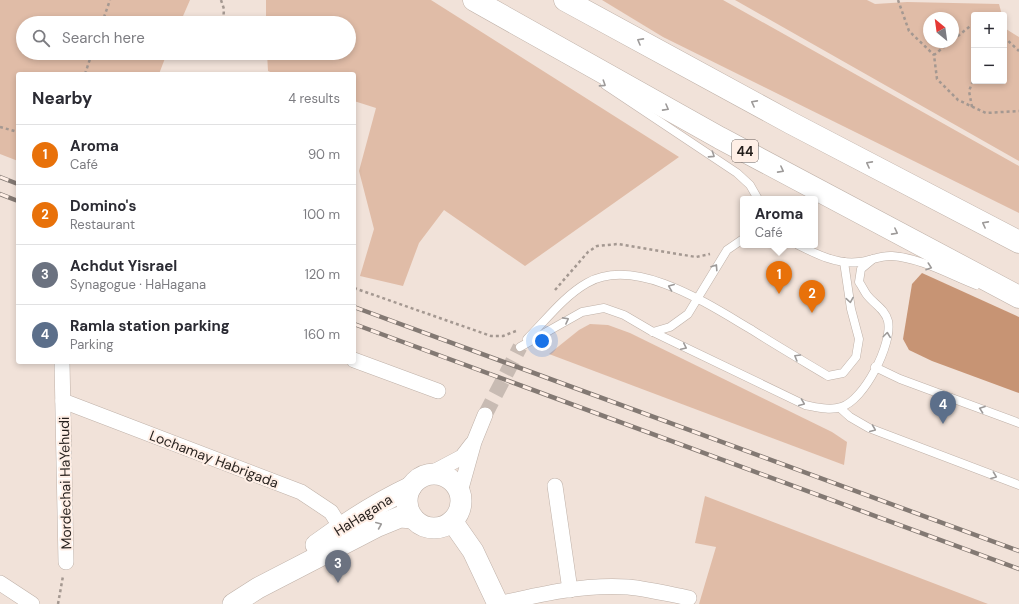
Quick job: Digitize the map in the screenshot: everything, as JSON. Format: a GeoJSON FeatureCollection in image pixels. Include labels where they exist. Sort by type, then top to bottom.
{"type":"FeatureCollection","features":[{"type":"Feature","properties":{"kind":"highway"},"geometry":{"type":"LineString","coordinates":[[566,0],[791,123],[1019,242]]}},
{"type":"Feature","properties":{"kind":"highway","name":"44"},"geometry":{"type":"LineString","coordinates":[[475,1],[720,138],[1019,297]]}},
{"type":"Feature","properties":{"kind":"street"},"geometry":{"type":"LineString","coordinates":[[356,361],[438,391]]}},
{"type":"Feature","properties":{"kind":"street","name":"Mordechai HaYehudi"},"geometry":{"type":"LineString","coordinates":[[62,364],[66,562]]}},
{"type":"Feature","properties":{"kind":"street","name":"Lochamay Habrigada"},"geometry":{"type":"LineString","coordinates":[[63,401],[301,492],[331,512],[344,534]]}},
{"type":"Feature","properties":{"kind":"street"},"geometry":{"type":"LineString","coordinates":[[474,442],[462,457],[447,467],[417,480],[411,487],[407,503],[413,518],[420,524],[437,528],[452,521],[461,508],[460,492],[474,442],[485,415]]}},
{"type":"Feature","properties":{"kind":"street"},"geometry":{"type":"LineString","coordinates":[[428,475],[442,475],[450,478],[460,492]]}},
{"type":"Feature","properties":{"kind":"street"},"geometry":{"type":"LineString","coordinates":[[555,486],[570,590]]}},
{"type":"Feature","properties":{"kind":"street","name":"HaHagana"},"geometry":{"type":"LineString","coordinates":[[233,604],[344,534],[385,500],[411,487]]}},
{"type":"Feature","properties":{"kind":"street","name":"HaHagana"},"geometry":{"type":"LineString","coordinates":[[344,534],[400,517],[413,518]]}},
{"type":"Feature","properties":{"kind":"street"},"geometry":{"type":"LineString","coordinates":[[452,521],[473,551],[498,604],[585,588],[629,587],[689,598]]}},
{"type":"Feature","properties":{"kind":"street"},"geometry":{"type":"LineString","coordinates":[[0,583],[32,604]]}},
{"type":"Feature","properties":{"kind":"lane"},"geometry":{"type":"LineString","coordinates":[[475,1],[583,71]]}},
{"type":"Feature","properties":{"kind":"lane"},"geometry":{"type":"LineString","coordinates":[[596,80],[732,169],[750,185],[756,196]]}},
{"type":"Feature","properties":{"kind":"lane"},"geometry":{"type":"LineString","coordinates":[[653,332],[679,322],[688,314],[727,250],[740,241]]}},
{"type":"Feature","properties":{"kind":"lane"},"geometry":{"type":"LineString","coordinates":[[804,248],[815,254],[844,262],[859,262],[890,256],[903,258],[1019,304]]}},
{"type":"Feature","properties":{"kind":"lane"},"geometry":{"type":"LineString","coordinates":[[844,262],[851,309],[859,339],[856,357],[843,373],[828,376],[697,298],[640,277],[612,275],[588,283],[565,300],[520,347],[582,312],[604,308],[624,315],[653,332],[805,405],[823,408],[840,408],[853,402],[866,387],[888,338],[888,320],[881,308],[867,295],[859,282],[861,269],[874,259]]}},
{"type":"Feature","properties":{"kind":"lane"},"geometry":{"type":"LineString","coordinates":[[875,367],[900,379],[1019,423]]}},
{"type":"Feature","properties":{"kind":"lane"},"geometry":{"type":"LineString","coordinates":[[840,408],[850,417],[869,428],[1019,485]]}},
{"type":"Feature","properties":{"kind":"path"},"geometry":{"type":"LineString","coordinates":[[104,16],[110,0]]}},
{"type":"Feature","properties":{"kind":"path"},"geometry":{"type":"LineString","coordinates":[[221,0],[224,9],[224,16]]}},
{"type":"Feature","properties":{"kind":"path"},"geometry":{"type":"LineString","coordinates":[[898,0],[909,31],[934,55],[937,79],[958,100],[986,113],[1019,111]]}},
{"type":"Feature","properties":{"kind":"path"},"geometry":{"type":"LineString","coordinates":[[959,35],[971,26]]}},
{"type":"Feature","properties":{"kind":"path"},"geometry":{"type":"LineString","coordinates":[[1007,40],[1019,51]]}},
{"type":"Feature","properties":{"kind":"path"},"geometry":{"type":"LineString","coordinates":[[934,55],[943,48]]}},
{"type":"Feature","properties":{"kind":"path"},"geometry":{"type":"LineString","coordinates":[[86,72],[90,60]]}},
{"type":"Feature","properties":{"kind":"path"},"geometry":{"type":"LineString","coordinates":[[972,84],[969,91],[972,107]]}},
{"type":"Feature","properties":{"kind":"path"},"geometry":{"type":"LineString","coordinates":[[0,127],[16,131]]}},
{"type":"Feature","properties":{"kind":"path"},"geometry":{"type":"LineString","coordinates":[[553,292],[588,252],[597,246],[618,244],[696,257],[727,250]]}},
{"type":"Feature","properties":{"kind":"path"},"geometry":{"type":"LineString","coordinates":[[356,289],[491,336],[503,336],[516,331],[520,327]]}},
{"type":"Feature","properties":{"kind":"path","name":"Mordechai HaYehudi"},"geometry":{"type":"LineString","coordinates":[[58,604],[66,562]]}},
{"type":"Feature","properties":{"kind":"shaded area"},"geometry":{"type":"Polygon","coordinates":[[[0,0],[190,0],[183,16],[16,16],[16,60],[164,60],[160,72],[16,72],[16,160],[0,154],[0,0]]]}},
{"type":"Feature","properties":{"kind":"shaded area"},"geometry":{"type":"Polygon","coordinates":[[[266,0],[431,0],[679,157],[525,266],[444,210],[419,243],[403,286],[360,276],[374,229],[359,171],[376,108],[356,102],[356,72],[270,72],[268,71],[267,60],[356,60],[356,16],[266,16],[266,0]]]}},
{"type":"Feature","properties":{"kind":"shaded area"},"geometry":{"type":"Polygon","coordinates":[[[602,0],[723,0],[1019,166],[1019,213],[663,37],[602,0]]]}},
{"type":"Feature","properties":{"kind":"shaded area"},"geometry":{"type":"Polygon","coordinates":[[[735,0],[867,0],[875,4],[907,2],[999,4],[1001,12],[971,12],[971,84],[1007,84],[1007,30],[1019,37],[1019,161],[735,0]]]}},
{"type":"Feature","properties":{"kind":"shaded area"},"geometry":{"type":"Polygon","coordinates":[[[922,273],[1019,317],[1019,393],[932,361],[909,350],[903,339],[912,284],[922,273]]]}},
{"type":"Feature","properties":{"kind":"shaded area"},"geometry":{"type":"Polygon","coordinates":[[[590,324],[608,325],[630,333],[832,432],[847,442],[844,465],[549,354],[579,330],[590,324]]]}},
{"type":"Feature","properties":{"kind":"shaded area"},"geometry":{"type":"Polygon","coordinates":[[[705,496],[988,604],[699,604],[716,547],[695,543],[705,496]]]}},
{"type":"Feature","properties":{"kind":"tunnel"},"geometry":{"type":"LineString","coordinates":[[485,415],[520,347]]}},
{"type":"Feature","properties":{"kind":"railway"},"geometry":{"type":"LineString","coordinates":[[0,177],[16,183]]}},
{"type":"Feature","properties":{"kind":"railway"},"geometry":{"type":"LineString","coordinates":[[0,194],[16,200]]}},
{"type":"Feature","properties":{"kind":"railway"},"geometry":{"type":"LineString","coordinates":[[356,308],[1019,551]]}},
{"type":"Feature","properties":{"kind":"railway"},"geometry":{"type":"LineString","coordinates":[[356,325],[1019,569]]}},
{"type":"Feature","properties":{"kind":"place","name":"Aroma"},"geometry":{"type":"Point","coordinates":[779,294]}},
{"type":"Feature","properties":{"kind":"place","name":"Domino's"},"geometry":{"type":"Point","coordinates":[812,313]}},
{"type":"Feature","properties":{"kind":"place","name":"Ramla station parking"},"geometry":{"type":"Point","coordinates":[943,424]}},
{"type":"Feature","properties":{"kind":"place","name":"Achdut Yisrael"},"geometry":{"type":"Point","coordinates":[338,583]}}]}
